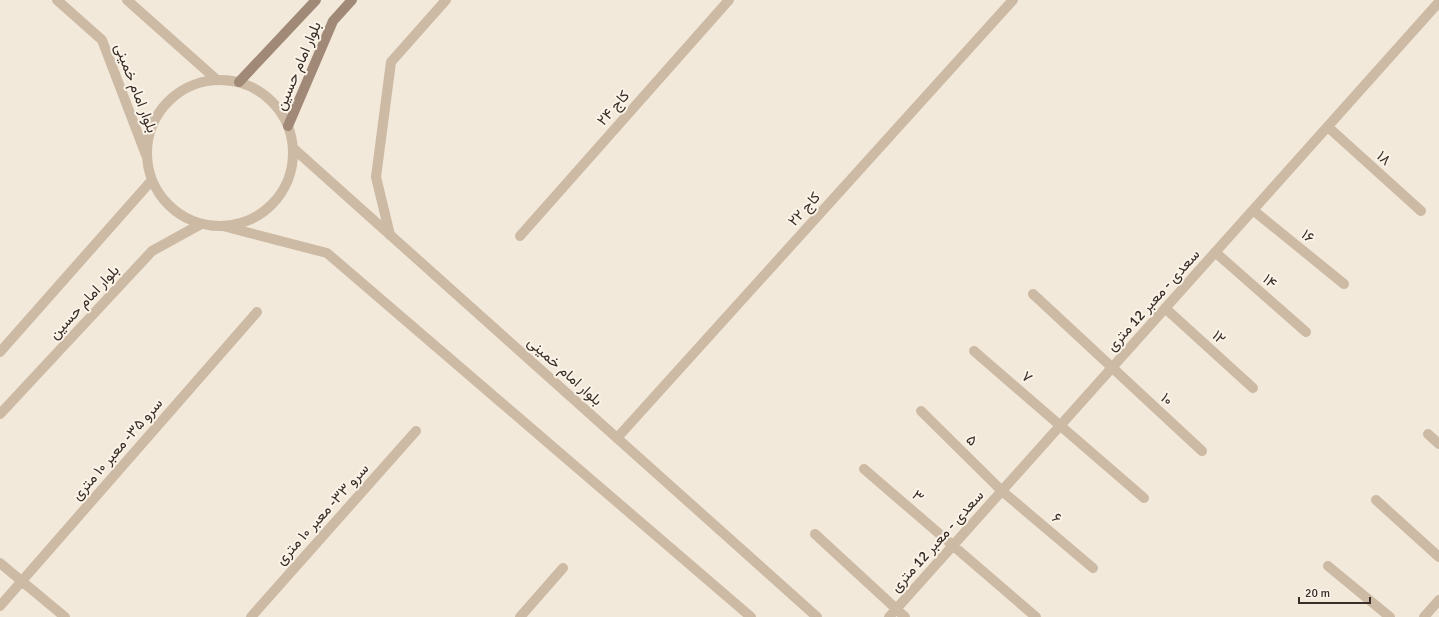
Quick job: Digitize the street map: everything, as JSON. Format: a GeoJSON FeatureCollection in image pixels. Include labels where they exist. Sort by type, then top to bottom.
{"type":"FeatureCollection","features":[{"type":"Feature","properties":{"kind":"main road","name":"بلوار امام حسین"},"geometry":{"type":"LineString","coordinates":[[240,82],[316,0]]}},
{"type":"Feature","properties":{"kind":"main road","name":"بلوار امام حسین"},"geometry":{"type":"LineString","coordinates":[[288,126],[333,21],[352,0]]}},
{"type":"Feature","properties":{"kind":"street","name":"بلوار امام خمینی"},"geometry":{"type":"LineString","coordinates":[[57,0],[102,40],[147,158]]}},
{"type":"Feature","properties":{"kind":"street"},"geometry":{"type":"LineString","coordinates":[[127,0],[217,80]]}},
{"type":"Feature","properties":{"kind":"street"},"geometry":{"type":"LineString","coordinates":[[390,235],[376,177],[390,62],[446,0]]}},
{"type":"Feature","properties":{"kind":"street","name":"کاج ۲۴"},"geometry":{"type":"LineString","coordinates":[[520,236],[729,0]]}},
{"type":"Feature","properties":{"kind":"street","name":"کاج ۲۲"},"geometry":{"type":"LineString","coordinates":[[617,438],[1013,0]]}},
{"type":"Feature","properties":{"kind":"street","name":"سعدی - معبر 12 متری"},"geometry":{"type":"LineString","coordinates":[[889,617],[1439,2]]}},
{"type":"Feature","properties":{"kind":"street"},"geometry":{"type":"LineString","coordinates":[[223,226],[246,221],[266,210],[281,192],[291,171],[293,148],[288,126],[277,106],[260,91],[240,82],[217,80],[194,84],[174,96],[159,113],[149,134],[147,158],[152,180],[164,199],[180,214],[201,224],[223,226],[327,253],[751,617]]}},
{"type":"Feature","properties":{"kind":"street","name":"۱۸"},"geometry":{"type":"LineString","coordinates":[[1328,126],[1421,211]]}},
{"type":"Feature","properties":{"kind":"street","name":"بلوار امام خمینی"},"geometry":{"type":"LineString","coordinates":[[293,148],[817,617]]}},
{"type":"Feature","properties":{"kind":"street","name":"بلوار امام حسین"},"geometry":{"type":"LineString","coordinates":[[0,352],[152,180]]}},
{"type":"Feature","properties":{"kind":"street","name":"۱۶"},"geometry":{"type":"LineString","coordinates":[[1253,210],[1344,284]]}},
{"type":"Feature","properties":{"kind":"street","name":"بلوار امام حسین"},"geometry":{"type":"LineString","coordinates":[[0,414],[152,251],[201,224]]}},
{"type":"Feature","properties":{"kind":"street","name":"۱۴"},"geometry":{"type":"LineString","coordinates":[[1215,252],[1306,332]]}},
{"type":"Feature","properties":{"kind":"street","name":"۱۰"},"geometry":{"type":"LineString","coordinates":[[1033,294],[1202,451]]}},
{"type":"Feature","properties":{"kind":"street","name":"۱۲"},"geometry":{"type":"LineString","coordinates":[[1165,308],[1253,388]]}},
{"type":"Feature","properties":{"kind":"street","name":"سرو ۳۵- معبر ۱۰ متری"},"geometry":{"type":"LineString","coordinates":[[0,606],[257,312]]}},
{"type":"Feature","properties":{"kind":"street","name":"۷"},"geometry":{"type":"LineString","coordinates":[[974,350],[1144,498]]}},
{"type":"Feature","properties":{"kind":"street","name":"۵"},"geometry":{"type":"LineString","coordinates":[[921,411],[1002,491]]}},
{"type":"Feature","properties":{"kind":"street","name":"سرو ۳۳- معبر ۱۰ متری"},"geometry":{"type":"LineString","coordinates":[[251,617],[416,431]]}},
{"type":"Feature","properties":{"kind":"street"},"geometry":{"type":"LineString","coordinates":[[1428,434],[1439,444]]}},
{"type":"Feature","properties":{"kind":"street","name":"۳"},"geometry":{"type":"LineString","coordinates":[[864,469],[1036,617]]}},
{"type":"Feature","properties":{"kind":"street","name":"۶"},"geometry":{"type":"LineString","coordinates":[[1002,491],[1093,568]]}},
{"type":"Feature","properties":{"kind":"street"},"geometry":{"type":"LineString","coordinates":[[1376,500],[1439,557]]}},
{"type":"Feature","properties":{"kind":"street"},"geometry":{"type":"LineString","coordinates":[[816,534],[905,617]]}},
{"type":"Feature","properties":{"kind":"street"},"geometry":{"type":"LineString","coordinates":[[0,563],[65,617]]}},
{"type":"Feature","properties":{"kind":"street"},"geometry":{"type":"LineString","coordinates":[[1328,566],[1390,617]]}},
{"type":"Feature","properties":{"kind":"street"},"geometry":{"type":"LineString","coordinates":[[520,617],[563,568]]}},
{"type":"Feature","properties":{"kind":"street"},"geometry":{"type":"LineString","coordinates":[[1424,617],[1439,600]]}}]}
